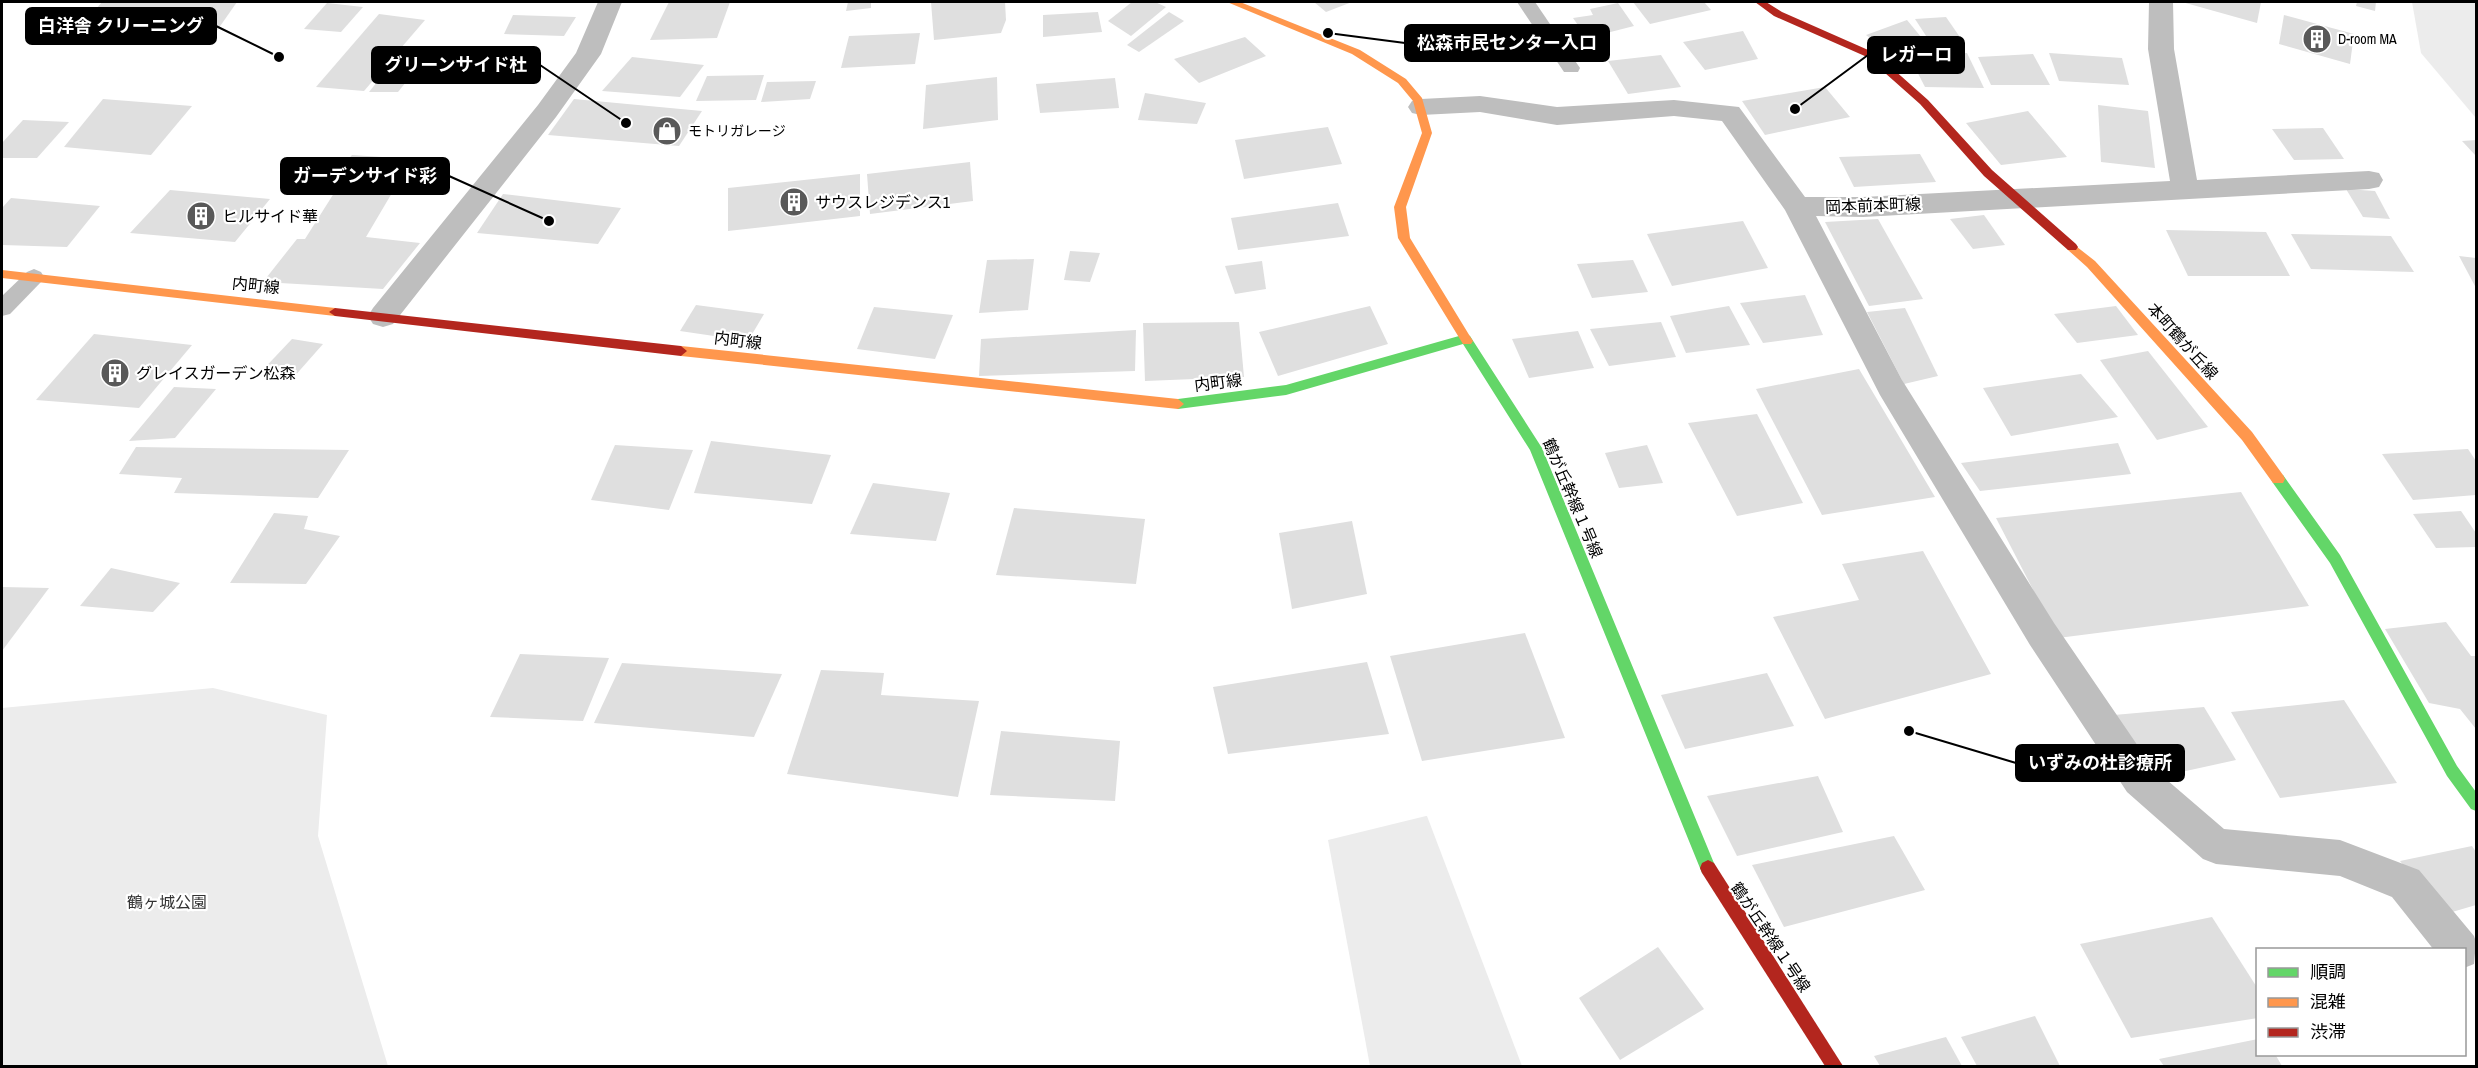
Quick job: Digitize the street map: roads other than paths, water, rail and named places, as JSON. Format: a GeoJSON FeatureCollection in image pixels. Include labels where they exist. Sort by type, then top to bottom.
{"type":"FeatureCollection","features":[{"type":"Feature","properties":{"kind":"street"},"geometry":{"type":"LineString","coordinates":[[383,316],[539,120],[588,54],[610,2]]}},
{"type":"Feature","properties":{"kind":"street","name":"鶴が丘幹線１号線"},"geometry":{"type":"LineString","coordinates":[[1232,2],[1356,52],[1402,81],[1420,106],[1427,133],[1400,207],[1404,238],[1536,448],[1704,862],[1730,909],[1811,1024],[1835,1066]]}},
{"type":"Feature","properties":{"kind":"street","name":"本町鶴が丘線"},"geometry":{"type":"LineString","coordinates":[[1760,2],[1778,14],[1871,55],[1924,102],[1988,173],[2091,264],[2247,436],[2335,559],[2452,771],[2476,804]]}},
{"type":"Feature","properties":{"kind":"street"},"geometry":{"type":"LineString","coordinates":[[2162,2],[2161,49],[2185,190]]}},
{"type":"Feature","properties":{"kind":"street"},"geometry":{"type":"LineString","coordinates":[[1420,106],[1480,104],[1557,116],[1674,108],[1730,112],[1797,206],[1891,387],[2042,634],[2140,780],[2216,846],[2340,858],[2405,883],[2458,948]]}},
{"type":"Feature","properties":{"kind":"street","name":"岡本前本町線"},"geometry":{"type":"LineString","coordinates":[[1797,206],[1863,207],[2368,180]]}},
{"type":"Feature","properties":{"kind":"street","name":"内町線"},"geometry":{"type":"LineString","coordinates":[[2,274],[936,380],[1177,404],[1286,390],[1466,339]]}},
{"type":"Feature","properties":{"kind":"street"},"geometry":{"type":"LineString","coordinates":[[2466,958],[2476,970]]}},
{"type":"Feature","properties":{"kind":"lane"},"geometry":{"type":"LineString","coordinates":[[1526,2],[1571,68]]}},
{"type":"Feature","properties":{"kind":"lane"},"geometry":{"type":"LineString","coordinates":[[2,308],[34,277]]}},
{"type":"Feature","properties":{"kind":"place","name":"松森市民センター入口"},"geometry":{"type":"Point","coordinates":[1328,33]}},
{"type":"Feature","properties":{"kind":"place","name":"D-room MA"},"geometry":{"type":"Point","coordinates":[2317,39]}},
{"type":"Feature","properties":{"kind":"place","name":"白洋舎 クリーニング"},"geometry":{"type":"Point","coordinates":[279,57]}},
{"type":"Feature","properties":{"kind":"place","name":"レガーロ"},"geometry":{"type":"Point","coordinates":[1795,109]}},
{"type":"Feature","properties":{"kind":"place","name":"グリーンサイド杜"},"geometry":{"type":"Point","coordinates":[626,123]}},
{"type":"Feature","properties":{"kind":"place","name":"モトリガレージ"},"geometry":{"type":"Point","coordinates":[667,131]}},
{"type":"Feature","properties":{"kind":"place","name":"サウスレジデンス1"},"geometry":{"type":"Point","coordinates":[794,202]}},
{"type":"Feature","properties":{"kind":"place","name":"ヒルサイド華"},"geometry":{"type":"Point","coordinates":[201,216]}},
{"type":"Feature","properties":{"kind":"place","name":"ガーデンサイド彩"},"geometry":{"type":"Point","coordinates":[549,221]}},
{"type":"Feature","properties":{"kind":"place","name":"グレイスガーデン松森"},"geometry":{"type":"Point","coordinates":[115,373]}},
{"type":"Feature","properties":{"kind":"place","name":"いずみの杜診療所"},"geometry":{"type":"Point","coordinates":[1909,731]}},
{"type":"Feature","properties":{"kind":"park label","name":"鶴ヶ城公園"},"geometry":{"type":"Point","coordinates":[167,902]}}]}
